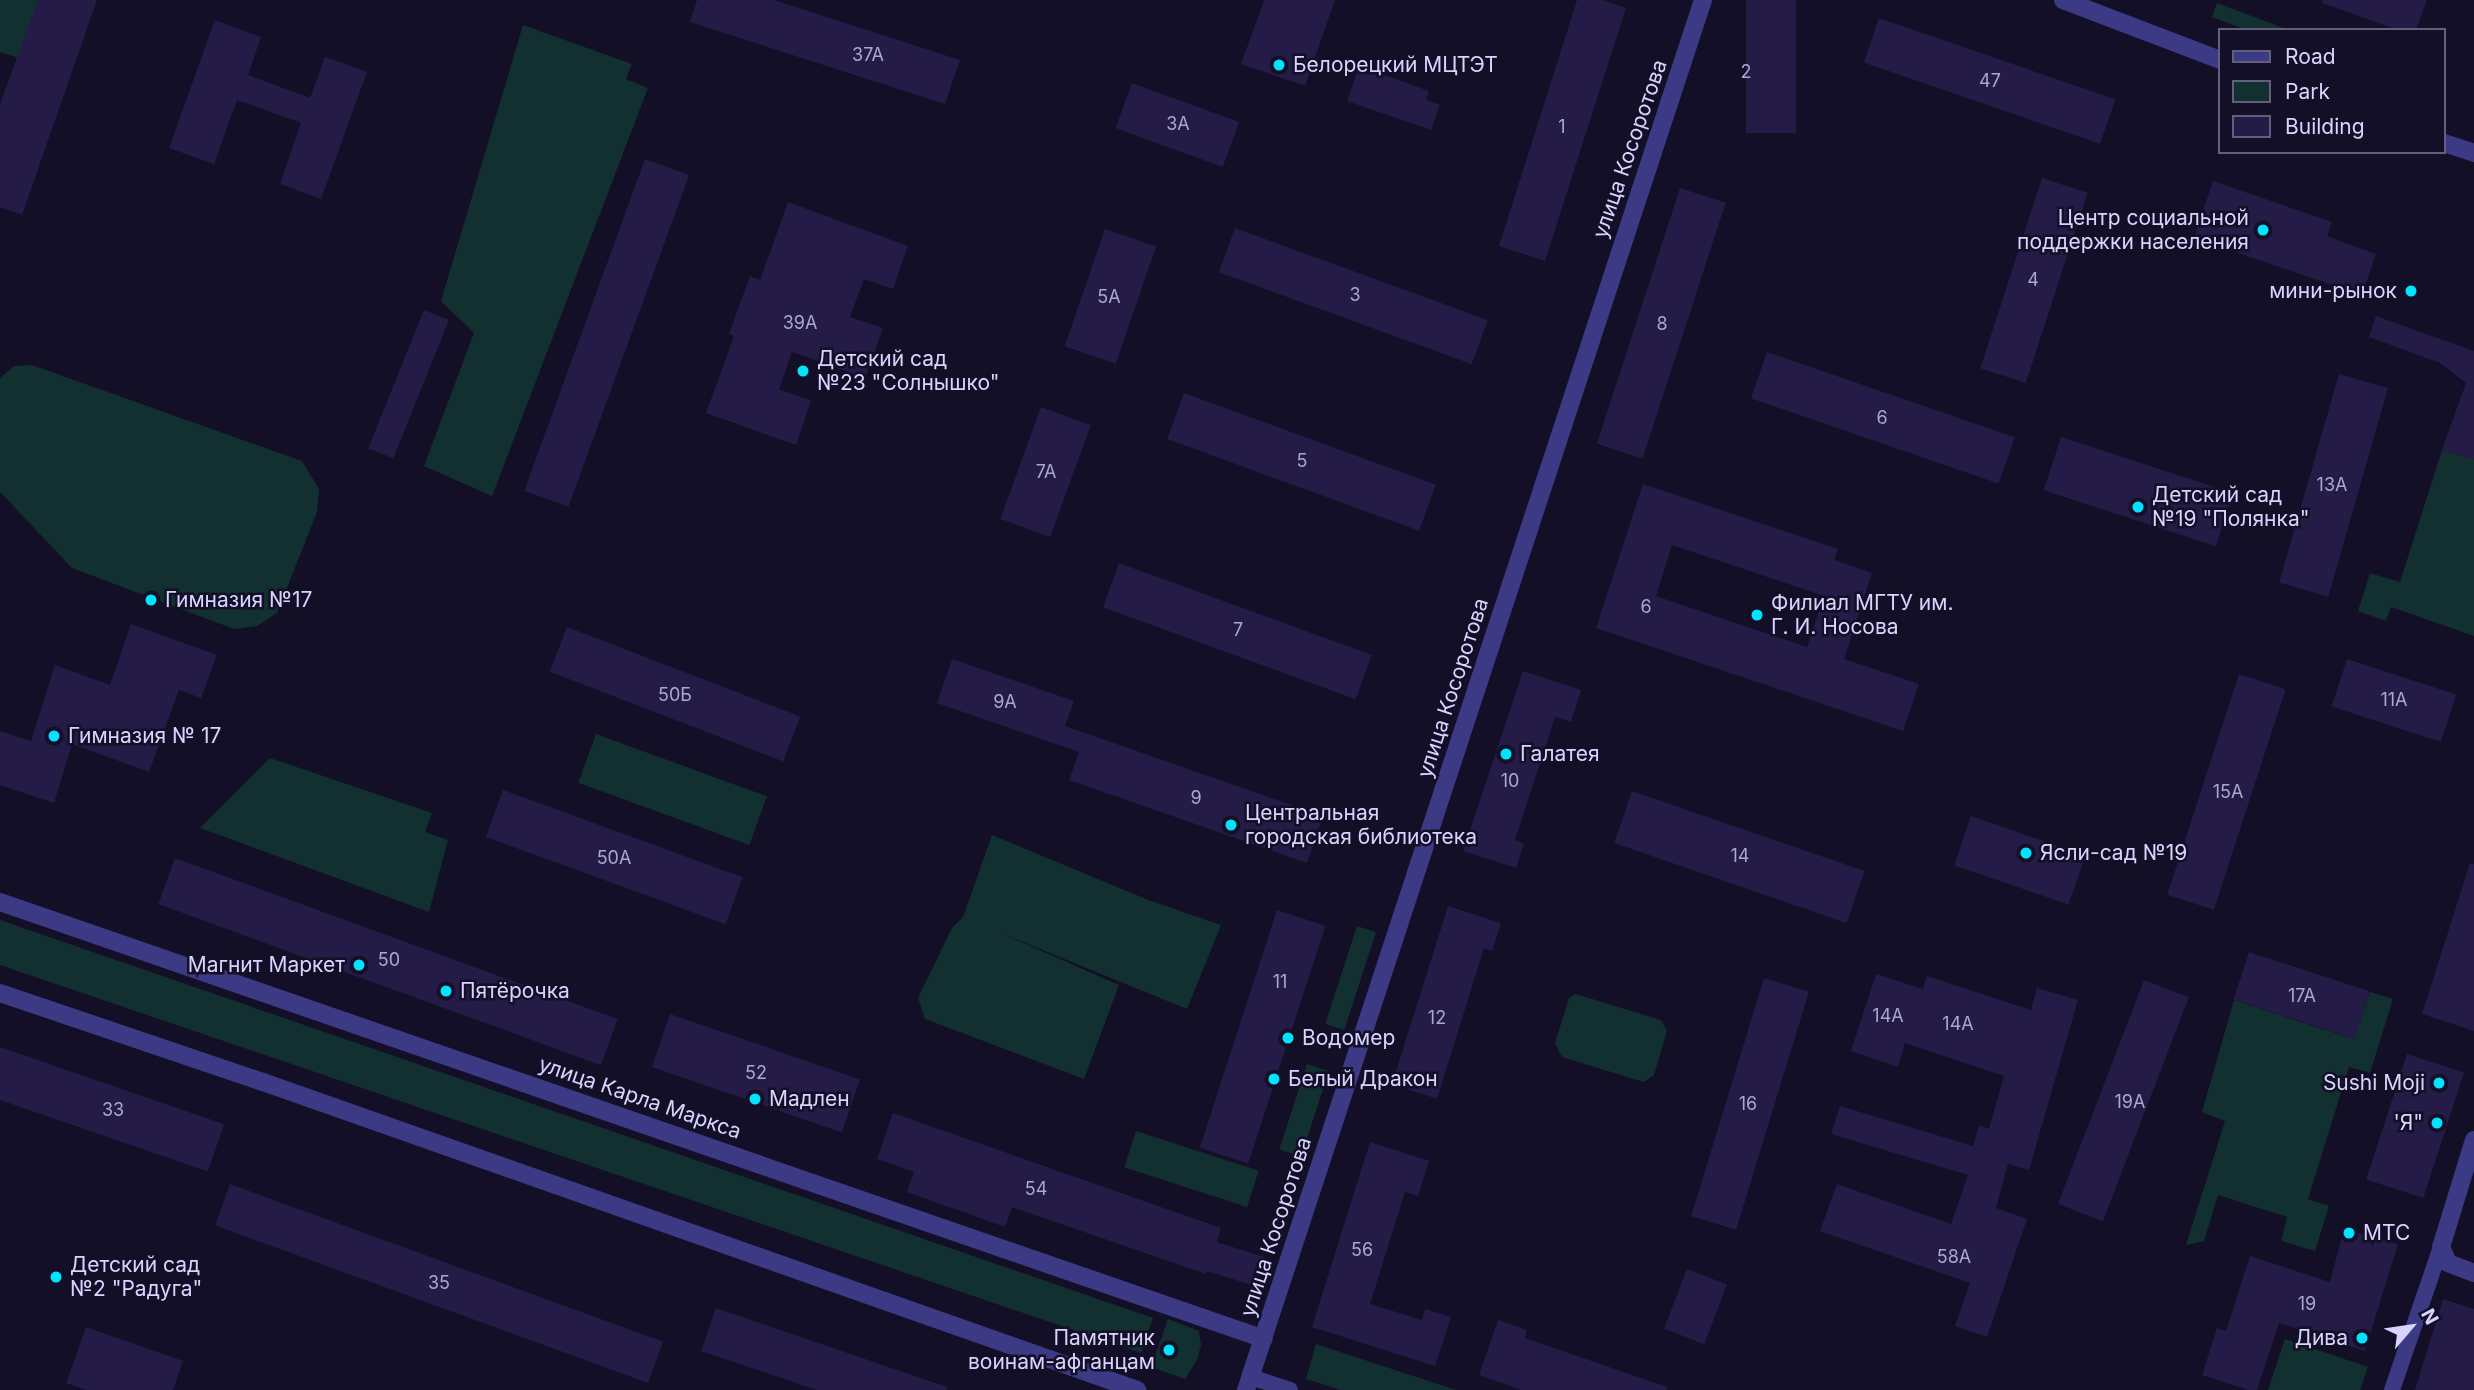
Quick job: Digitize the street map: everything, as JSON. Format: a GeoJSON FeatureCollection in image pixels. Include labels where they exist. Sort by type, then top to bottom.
{"type":"FeatureCollection","features":[{"type":"Feature","properties":{"kind":"street","name":"улица Косоротова"},"geometry":{"type":"LineString","coordinates":[[1249,1384],[1703,0]]}},
{"type":"Feature","properties":{"kind":"street"},"geometry":{"type":"LineString","coordinates":[[2063,0],[2218,59]]}},
{"type":"Feature","properties":{"kind":"street"},"geometry":{"type":"LineString","coordinates":[[2446,144],[2474,153]]}},
{"type":"Feature","properties":{"kind":"street","name":"улица Карла Маркса"},"geometry":{"type":"LineString","coordinates":[[0,902],[1264,1339]]}},
{"type":"Feature","properties":{"kind":"street"},"geometry":{"type":"LineString","coordinates":[[0,993],[1137,1390]]}},
{"type":"Feature","properties":{"kind":"street"},"geometry":{"type":"LineString","coordinates":[[2392,1390],[2474,1140]]}},
{"type":"Feature","properties":{"kind":"street"},"geometry":{"type":"LineString","coordinates":[[2441,1247],[2448,1264],[2474,1273]]}},
{"type":"Feature","properties":{"kind":"street"},"geometry":{"type":"LineString","coordinates":[[1249,1384],[1290,1390]]}},
{"type":"Feature","properties":{"kind":"green space"},"geometry":{"type":"Polygon","coordinates":[[[0,0],[38,0],[19,58],[0,52],[0,0]]]}},
{"type":"Feature","properties":{"kind":"green space"},"geometry":{"type":"Polygon","coordinates":[[[2217,3],[2284,28],[2241,28],[2212,17],[2217,3]]]}},
{"type":"Feature","properties":{"kind":"green space"},"geometry":{"type":"Polygon","coordinates":[[[523,25],[632,64],[626,79],[648,88],[492,496],[424,466],[474,333],[441,301],[523,25]]]}},
{"type":"Feature","properties":{"kind":"green space"},"geometry":{"type":"Polygon","coordinates":[[[32,365],[302,461],[319,489],[317,512],[277,613],[257,626],[234,629],[72,568],[0,492],[0,378],[14,366],[32,365]]]}},
{"type":"Feature","properties":{"kind":"green space"},"geometry":{"type":"Polygon","coordinates":[[[2442,450],[2474,459],[2474,636],[2391,607],[2386,621],[2358,611],[2370,573],[2400,582],[2442,450]]]}},
{"type":"Feature","properties":{"kind":"green space"},"geometry":{"type":"Polygon","coordinates":[[[596,734],[767,796],[749,845],[578,783],[596,734]]]}},
{"type":"Feature","properties":{"kind":"green space"},"geometry":{"type":"Polygon","coordinates":[[[270,758],[432,813],[425,832],[448,840],[429,912],[200,828],[270,758]]]}},
{"type":"Feature","properties":{"kind":"green space"},"geometry":{"type":"Polygon","coordinates":[[[992,835],[1151,901],[1221,925],[1187,1009],[1003,934],[1119,985],[1084,1079],[925,1019],[918,998],[952,928],[963,917],[992,835]]]}},
{"type":"Feature","properties":{"kind":"green space"},"geometry":{"type":"Polygon","coordinates":[[[0,920],[1153,1318],[1141,1353],[0,965],[0,920]]]}},
{"type":"Feature","properties":{"kind":"green space"},"geometry":{"type":"Polygon","coordinates":[[[1357,926],[1376,932],[1344,1030],[1325,1024],[1357,926]]]}},
{"type":"Feature","properties":{"kind":"green space"},"geometry":{"type":"Polygon","coordinates":[[[2370,992],[2393,999],[2370,1073],[2349,1067],[2308,1199],[2329,1206],[2315,1251],[2281,1241],[2287,1217],[2218,1195],[2204,1241],[2186,1245],[2225,1121],[2202,1112],[2234,1000],[2354,1039],[2370,992]]]}},
{"type":"Feature","properties":{"kind":"green space"},"geometry":{"type":"Polygon","coordinates":[[[1576,994],[1661,1020],[1667,1031],[1654,1075],[1644,1082],[1562,1057],[1555,1043],[1569,998],[1576,994]]]}},
{"type":"Feature","properties":{"kind":"green space"},"geometry":{"type":"Polygon","coordinates":[[[1307,1064],[1329,1071],[1301,1157],[1279,1150],[1307,1064]]]}},
{"type":"Feature","properties":{"kind":"green space"},"geometry":{"type":"Polygon","coordinates":[[[1136,1131],[1259,1171],[1247,1207],[1124,1167],[1136,1131]]]}},
{"type":"Feature","properties":{"kind":"green space"},"geometry":{"type":"Polygon","coordinates":[[[1168,1319],[1199,1331],[1201,1345],[1197,1360],[1185,1379],[1151,1367],[1168,1319]]]}},
{"type":"Feature","properties":{"kind":"green space"},"geometry":{"type":"Polygon","coordinates":[[[2285,1339],[2368,1367],[2360,1390],[2268,1390],[2285,1339]]]}},
{"type":"Feature","properties":{"kind":"green space"},"geometry":{"type":"Polygon","coordinates":[[[1316,1344],[1456,1390],[1341,1390],[1306,1379],[1316,1344]]]}},
{"type":"Feature","properties":{"kind":"building"},"geometry":{"type":"Polygon","coordinates":[[[38,0],[97,0],[22,215],[0,207],[0,104],[38,0]]]}},
{"type":"Feature","properties":{"kind":"building"},"geometry":{"type":"Polygon","coordinates":[[[697,0],[774,0],[960,60],[945,104],[690,22],[697,0]]]}},
{"type":"Feature","properties":{"kind":"building"},"geometry":{"type":"Polygon","coordinates":[[[1264,0],[1335,0],[1305,86],[1241,64],[1264,0]]]}},
{"type":"Feature","properties":{"kind":"building"},"geometry":{"type":"Polygon","coordinates":[[[1577,0],[1602,0],[1626,8],[1545,261],[1499,246],[1577,0]]]}},
{"type":"Feature","properties":{"kind":"building"},"geometry":{"type":"Polygon","coordinates":[[[1746,0],[1796,0],[1796,133],[1746,133],[1746,0]]]}},
{"type":"Feature","properties":{"kind":"building"},"geometry":{"type":"Polygon","coordinates":[[[2322,0],[2427,0],[2417,28],[2392,28],[2322,3],[2322,0]]]}},
{"type":"Feature","properties":{"kind":"building"},"geometry":{"type":"Polygon","coordinates":[[[1879,18],[2115,99],[2100,144],[1864,62],[1879,18]]]}},
{"type":"Feature","properties":{"kind":"building"},"geometry":{"type":"Polygon","coordinates":[[[215,20],[261,37],[248,75],[310,98],[325,57],[367,72],[321,199],[280,184],[301,123],[237,100],[214,164],[169,148],[215,20]]]}},
{"type":"Feature","properties":{"kind":"building"},"geometry":{"type":"Polygon","coordinates":[[[1359,66],[1429,91],[1426,100],[1440,105],[1431,130],[1347,101],[1359,66]]]}},
{"type":"Feature","properties":{"kind":"building"},"geometry":{"type":"Polygon","coordinates":[[[1132,83],[1239,122],[1223,167],[1116,128],[1132,83]]]}},
{"type":"Feature","properties":{"kind":"building"},"geometry":{"type":"Polygon","coordinates":[[[645,159],[689,175],[568,507],[524,491],[645,159]]]}},
{"type":"Feature","properties":{"kind":"building"},"geometry":{"type":"Polygon","coordinates":[[[2042,178],[2088,193],[2026,383],[1980,368],[2042,178]]]}},
{"type":"Feature","properties":{"kind":"building","name":"Центр социальной поддержки населения"},"geometry":{"type":"Polygon","coordinates":[[[2213,181],[2332,222],[2327,236],[2376,254],[2362,295],[2194,238],[2213,181]]]}},
{"type":"Feature","properties":{"kind":"building"},"geometry":{"type":"Polygon","coordinates":[[[1680,188],[1726,203],[1643,459],[1597,444],[1680,188]]]}},
{"type":"Feature","properties":{"kind":"building"},"geometry":{"type":"Polygon","coordinates":[[[788,202],[908,246],[893,289],[864,279],[850,317],[883,328],[865,378],[792,352],[779,389],[811,401],[796,445],[706,413],[734,336],[729,334],[750,276],[760,280],[788,202]]]}},
{"type":"Feature","properties":{"kind":"building"},"geometry":{"type":"Polygon","coordinates":[[[1235,228],[1488,320],[1472,364],[1219,272],[1235,228]]]}},
{"type":"Feature","properties":{"kind":"building"},"geometry":{"type":"Polygon","coordinates":[[[1105,229],[1156,247],[1116,364],[1065,346],[1105,229]]]}},
{"type":"Feature","properties":{"kind":"building"},"geometry":{"type":"Polygon","coordinates":[[[424,310],[449,320],[393,458],[368,448],[424,310]]]}},
{"type":"Feature","properties":{"kind":"building"},"geometry":{"type":"Polygon","coordinates":[[[2376,316],[2474,351],[2474,459],[2442,450],[2466,383],[2440,363],[2369,337],[2376,316]]]}},
{"type":"Feature","properties":{"kind":"building"},"geometry":{"type":"Polygon","coordinates":[[[1767,352],[2015,437],[1999,484],[1751,398],[1767,352]]]}},
{"type":"Feature","properties":{"kind":"building"},"geometry":{"type":"Polygon","coordinates":[[[2339,374],[2388,388],[2328,597],[2279,583],[2339,374]]]}},
{"type":"Feature","properties":{"kind":"building"},"geometry":{"type":"Polygon","coordinates":[[[1184,393],[1436,485],[1419,531],[1167,439],[1184,393]]]}},
{"type":"Feature","properties":{"kind":"building"},"geometry":{"type":"Polygon","coordinates":[[[1041,407],[1091,425],[1050,537],[1000,519],[1041,407]]]}},
{"type":"Feature","properties":{"kind":"building"},"geometry":{"type":"Polygon","coordinates":[[[2061,437],[2233,493],[2216,546],[2044,490],[2061,437]]]}},
{"type":"Feature","properties":{"kind":"building"},"geometry":{"type":"Polygon","coordinates":[[[1643,484],[1838,549],[1834,560],[1872,573],[1844,659],[1919,684],[1903,731],[1596,628],[1643,484]],[[1672,545],[1656,596],[1807,647],[1824,596],[1672,545]]]}},
{"type":"Feature","properties":{"kind":"building"},"geometry":{"type":"Polygon","coordinates":[[[1119,563],[1372,655],[1356,699],[1103,607],[1119,563]]]}},
{"type":"Feature","properties":{"kind":"building"},"geometry":{"type":"Polygon","coordinates":[[[131,624],[217,655],[201,698],[179,690],[149,772],[72,744],[54,803],[0,785],[0,731],[31,741],[55,665],[110,685],[131,624]]]}},
{"type":"Feature","properties":{"kind":"building"},"geometry":{"type":"Polygon","coordinates":[[[567,627],[800,717],[783,761],[550,672],[567,627]]]}},
{"type":"Feature","properties":{"kind":"building"},"geometry":{"type":"Polygon","coordinates":[[[952,659],[1074,701],[1065,726],[1323,816],[1307,863],[1069,780],[1079,752],[937,703],[952,659]]]}},
{"type":"Feature","properties":{"kind":"building"},"geometry":{"type":"Polygon","coordinates":[[[2347,659],[2456,695],[2441,742],[2332,707],[2347,659]]]}},
{"type":"Feature","properties":{"kind":"building"},"geometry":{"type":"Polygon","coordinates":[[[1523,671],[1581,690],[1571,722],[1555,717],[1515,840],[1524,844],[1516,868],[1463,851],[1523,671]]]}},
{"type":"Feature","properties":{"kind":"building"},"geometry":{"type":"Polygon","coordinates":[[[2239,674],[2286,689],[2214,910],[2167,895],[2239,674]]]}},
{"type":"Feature","properties":{"kind":"building"},"geometry":{"type":"Polygon","coordinates":[[[503,790],[743,877],[726,924],[486,837],[503,790]]]}},
{"type":"Feature","properties":{"kind":"building"},"geometry":{"type":"Polygon","coordinates":[[[1632,791],[1865,871],[1847,923],[1614,843],[1632,791]]]}},
{"type":"Feature","properties":{"kind":"building"},"geometry":{"type":"Polygon","coordinates":[[[1971,816],[2085,855],[2068,905],[1954,865],[1971,816]]]}},
{"type":"Feature","properties":{"kind":"building"},"geometry":{"type":"Polygon","coordinates":[[[175,858],[618,1019],[601,1065],[158,904],[175,858]]]}},
{"type":"Feature","properties":{"kind":"building"},"geometry":{"type":"Polygon","coordinates":[[[2470,863],[2474,864],[2474,1031],[2422,1014],[2470,863]]]}},
{"type":"Feature","properties":{"kind":"building"},"geometry":{"type":"Polygon","coordinates":[[[1448,906],[1501,923],[1492,951],[1484,948],[1437,1099],[1392,1084],[1448,906]]]}},
{"type":"Feature","properties":{"kind":"building"},"geometry":{"type":"Polygon","coordinates":[[[1277,910],[1326,926],[1248,1164],[1200,1148],[1277,910]]]}},
{"type":"Feature","properties":{"kind":"building"},"geometry":{"type":"Polygon","coordinates":[[[2249,952],[2370,991],[2354,1039],[2234,1000],[2249,952]]]}},
{"type":"Feature","properties":{"kind":"building"},"geometry":{"type":"Polygon","coordinates":[[[1876,974],[1923,989],[1927,976],[2031,1010],[2037,988],[2078,1000],[2029,1170],[2008,1164],[1996,1208],[2027,1219],[1987,1337],[1955,1326],[1970,1283],[1820,1231],[1837,1184],[1951,1224],[1968,1175],[1831,1134],[1840,1106],[1973,1146],[1979,1125],[1989,1129],[2004,1076],[1905,1043],[1898,1067],[1851,1051],[1876,974]]]}},
{"type":"Feature","properties":{"kind":"building"},"geometry":{"type":"Polygon","coordinates":[[[1764,978],[1809,992],[1736,1230],[1691,1216],[1764,978]]]}},
{"type":"Feature","properties":{"kind":"building"},"geometry":{"type":"Polygon","coordinates":[[[2144,980],[2189,997],[2103,1221],[2058,1204],[2144,980]]]}},
{"type":"Feature","properties":{"kind":"building"},"geometry":{"type":"Polygon","coordinates":[[[670,1014],[860,1079],[842,1132],[652,1067],[670,1014]]]}},
{"type":"Feature","properties":{"kind":"building"},"geometry":{"type":"Polygon","coordinates":[[[0,1047],[224,1124],[208,1171],[0,1100],[0,1047]]]}},
{"type":"Feature","properties":{"kind":"building"},"geometry":{"type":"Polygon","coordinates":[[[2407,1054],[2464,1073],[2423,1198],[2366,1180],[2407,1054]]]}},
{"type":"Feature","properties":{"kind":"building"},"geometry":{"type":"Polygon","coordinates":[[[893,1113],[1221,1228],[1217,1242],[1264,1257],[1255,1286],[1207,1271],[1206,1274],[1012,1207],[1005,1227],[907,1192],[914,1172],[877,1159],[893,1113]]]}},
{"type":"Feature","properties":{"kind":"building"},"geometry":{"type":"Polygon","coordinates":[[[1370,1142],[1429,1161],[1418,1196],[1405,1192],[1370,1304],[1422,1320],[1425,1309],[1451,1317],[1435,1366],[1312,1327],[1370,1142]]]}},
{"type":"Feature","properties":{"kind":"building"},"geometry":{"type":"Polygon","coordinates":[[[230,1184],[663,1342],[648,1383],[215,1225],[230,1184]]]}},
{"type":"Feature","properties":{"kind":"building"},"geometry":{"type":"Polygon","coordinates":[[[2344,1229],[2398,1244],[2365,1351],[2279,1323],[2257,1390],[2248,1390],[2202,1375],[2217,1328],[2226,1331],[2250,1256],[2330,1282],[2344,1229]]]}},
{"type":"Feature","properties":{"kind":"building"},"geometry":{"type":"Polygon","coordinates":[[[1687,1269],[1727,1284],[1704,1344],[1664,1329],[1687,1269]]]}},
{"type":"Feature","properties":{"kind":"building"},"geometry":{"type":"Polygon","coordinates":[[[2443,1299],[2474,1309],[2474,1390],[2415,1390],[2443,1299]]]}},
{"type":"Feature","properties":{"kind":"building"},"geometry":{"type":"Polygon","coordinates":[[[716,1308],[947,1387],[946,1390],[817,1390],[701,1351],[716,1308]]]}},
{"type":"Feature","properties":{"kind":"building"},"geometry":{"type":"Polygon","coordinates":[[[1498,1320],[1527,1330],[1525,1338],[1667,1387],[1666,1390],[1521,1390],[1479,1375],[1498,1320]]]}},
{"type":"Feature","properties":{"kind":"building"},"geometry":{"type":"Polygon","coordinates":[[[86,1327],[183,1361],[173,1390],[86,1390],[66,1383],[86,1327]]]}},
{"type":"Feature","properties":{"kind":"place","name":"Белорецкий МЦТЭТ"},"geometry":{"type":"Point","coordinates":[1279,65]}},
{"type":"Feature","properties":{"kind":"place","name":"Центр социальной поддержки населения"},"geometry":{"type":"Point","coordinates":[2263,230]}},
{"type":"Feature","properties":{"kind":"place","name":"мини-рынок"},"geometry":{"type":"Point","coordinates":[2411,291]}},
{"type":"Feature","properties":{"kind":"place","name":"Детский сад №23 \"Солнышко\""},"geometry":{"type":"Point","coordinates":[803,371]}},
{"type":"Feature","properties":{"kind":"place","name":"Детский сад №19 \"Полянка\""},"geometry":{"type":"Point","coordinates":[2138,507]}},
{"type":"Feature","properties":{"kind":"place","name":"Гимназия №17"},"geometry":{"type":"Point","coordinates":[151,600]}},
{"type":"Feature","properties":{"kind":"place","name":"Филиал МГТУ им. Г. И. Носова"},"geometry":{"type":"Point","coordinates":[1757,615]}},
{"type":"Feature","properties":{"kind":"place","name":"Гимназия № 17"},"geometry":{"type":"Point","coordinates":[54,736]}},
{"type":"Feature","properties":{"kind":"place","name":"Галатея"},"geometry":{"type":"Point","coordinates":[1506,754]}},
{"type":"Feature","properties":{"kind":"place","name":"Центральная городская библиотека"},"geometry":{"type":"Point","coordinates":[1231,825]}},
{"type":"Feature","properties":{"kind":"place","name":"Ясли-сад №19"},"geometry":{"type":"Point","coordinates":[2026,853]}},
{"type":"Feature","properties":{"kind":"place","name":"Магнит Маркет"},"geometry":{"type":"Point","coordinates":[359,965]}},
{"type":"Feature","properties":{"kind":"place","name":"Пятёрочка"},"geometry":{"type":"Point","coordinates":[446,991]}},
{"type":"Feature","properties":{"kind":"place","name":"Водомер"},"geometry":{"type":"Point","coordinates":[1288,1038]}},
{"type":"Feature","properties":{"kind":"place","name":"Белый Дракон"},"geometry":{"type":"Point","coordinates":[1274,1079]}},
{"type":"Feature","properties":{"kind":"place","name":"Sushi Moji"},"geometry":{"type":"Point","coordinates":[2439,1083]}},
{"type":"Feature","properties":{"kind":"place","name":"Мадлен"},"geometry":{"type":"Point","coordinates":[755,1099]}},
{"type":"Feature","properties":{"kind":"place","name":"'Я\""},"geometry":{"type":"Point","coordinates":[2437,1123]}},
{"type":"Feature","properties":{"kind":"place","name":"МТС"},"geometry":{"type":"Point","coordinates":[2349,1233]}},
{"type":"Feature","properties":{"kind":"place","name":"Детский сад №2 \"Радуга\""},"geometry":{"type":"Point","coordinates":[56,1277]}},
{"type":"Feature","properties":{"kind":"place","name":"Дива"},"geometry":{"type":"Point","coordinates":[2362,1338]}},
{"type":"Feature","properties":{"kind":"place","name":"Памятник воинам-афганцам"},"geometry":{"type":"Point","coordinates":[1169,1350]}}]}
